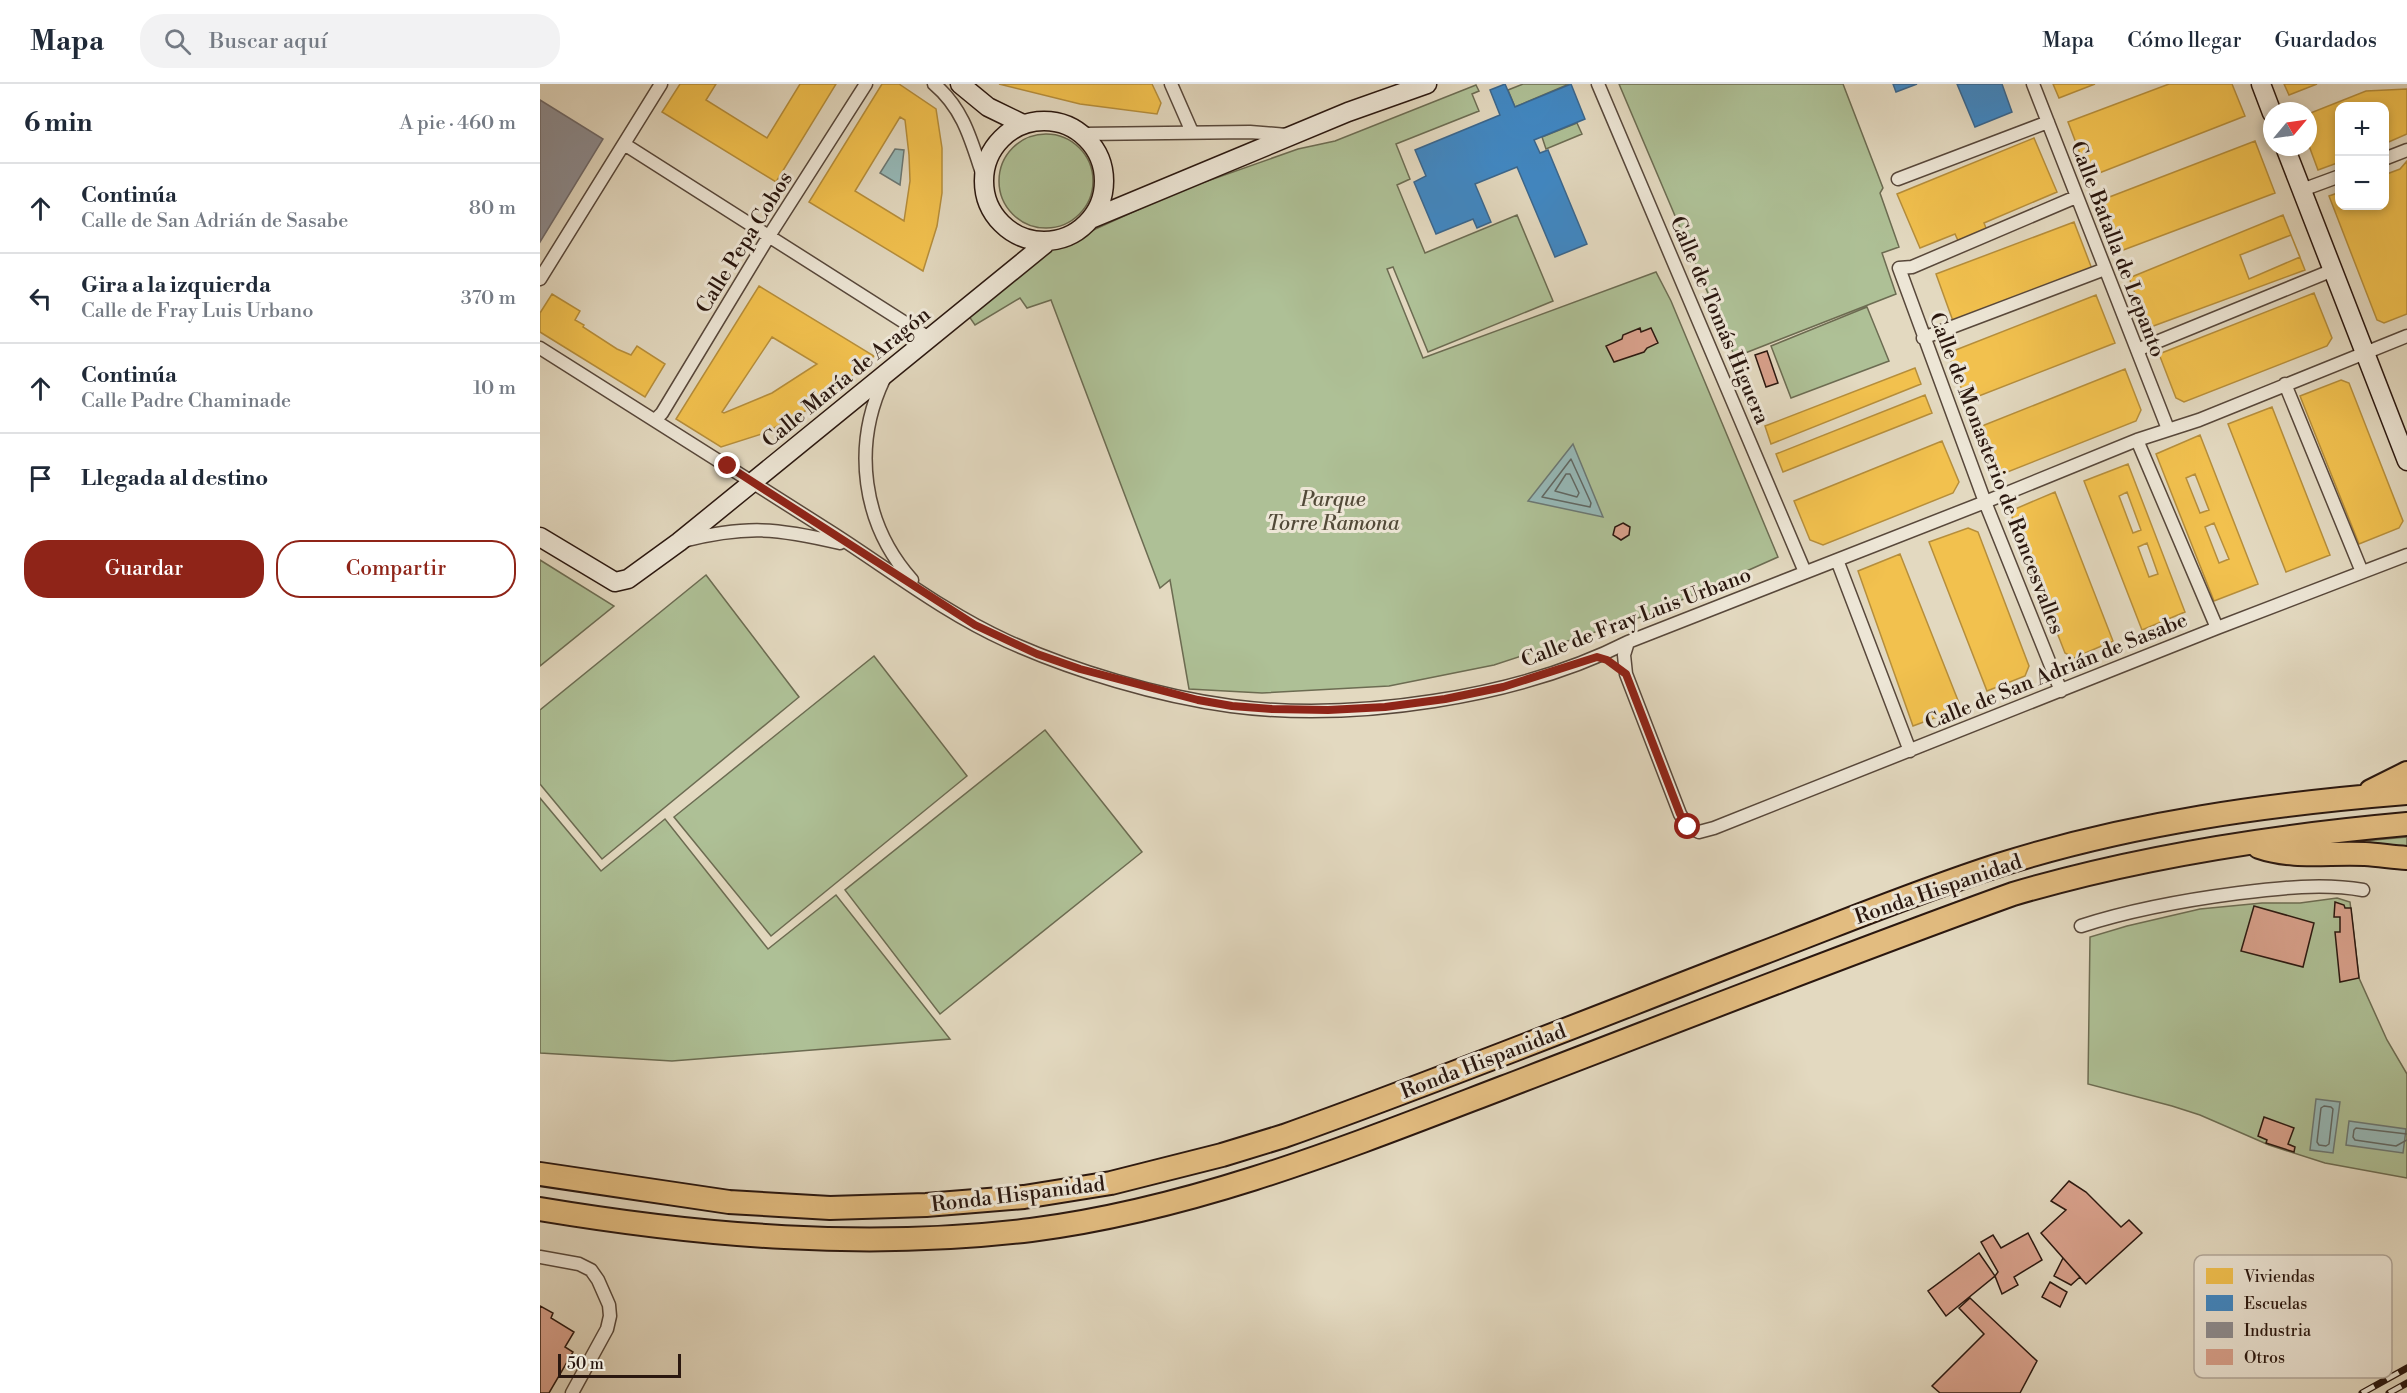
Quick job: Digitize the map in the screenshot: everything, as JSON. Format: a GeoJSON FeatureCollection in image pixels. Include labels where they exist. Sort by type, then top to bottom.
{"type":"FeatureCollection","features":[{"type":"Feature","properties":{"kind":"highway"},"geometry":{"type":"LineString","coordinates":[[2359,797],[2407,773]]}},
{"type":"Feature","properties":{"kind":"highway","name":"Ronda Hispanidad"},"geometry":{"type":"LineString","coordinates":[[540,1174],[729,1202],[830,1208],[926,1205],[1024,1197],[1111,1183],[1284,1137],[1870,912],[1999,865],[2147,827],[2259,809],[2407,793]]}},
{"type":"Feature","properties":{"kind":"highway","name":"Ronda Hispanidad"},"geometry":{"type":"LineString","coordinates":[[540,1209],[731,1234],[831,1240],[944,1238],[1032,1230],[1120,1214],[1233,1185],[1340,1150],[2013,894],[2079,874],[2246,843],[2407,824]]}},
{"type":"Feature","properties":{"kind":"highway"},"geometry":{"type":"LineString","coordinates":[[2246,843],[2273,852],[2365,854],[2407,858]]}},
{"type":"Feature","properties":{"kind":"street"},"geometry":{"type":"LineString","coordinates":[[540,279],[661,84]]}},
{"type":"Feature","properties":{"kind":"street","name":"Calle Pepa Cobos"},"geometry":{"type":"LineString","coordinates":[[655,420],[662,413],[769,236],[866,84]]}},
{"type":"Feature","properties":{"kind":"street"},"geometry":{"type":"LineString","coordinates":[[933,84],[953,102],[962,117],[985,182],[987,198],[1005,228],[1017,236],[1045,244],[1057,242],[1072,234],[1091,219],[1291,135],[1427,84]]}},
{"type":"Feature","properties":{"kind":"street"},"geometry":{"type":"LineString","coordinates":[[960,84],[988,107],[1023,124]]}},
{"type":"Feature","properties":{"kind":"street"},"geometry":{"type":"LineString","coordinates":[[1171,84],[1192,132]]}},
{"type":"Feature","properties":{"kind":"street","name":"Calle de Tomás Higuera"},"geometry":{"type":"LineString","coordinates":[[1598,84],[1805,572]]}},
{"type":"Feature","properties":{"kind":"street","name":"Calle Batalla de Lepanto"},"geometry":{"type":"LineString","coordinates":[[2033,84],[2168,429]]}},
{"type":"Feature","properties":{"kind":"street"},"geometry":{"type":"LineString","coordinates":[[2260,84],[2267,102]]}},
{"type":"Feature","properties":{"kind":"street"},"geometry":{"type":"LineString","coordinates":[[985,182],[987,164],[995,147],[1007,134],[1023,124],[1038,121],[1054,121],[1069,126],[1083,134],[1095,148],[1103,165],[1105,184],[1100,203],[1091,219]]}},
{"type":"Feature","properties":{"kind":"street"},"geometry":{"type":"LineString","coordinates":[[1898,179],[2048,122]]}},
{"type":"Feature","properties":{"kind":"street"},"geometry":{"type":"LineString","coordinates":[[1083,134],[1192,132],[1291,135]]}},
{"type":"Feature","properties":{"kind":"street"},"geometry":{"type":"LineString","coordinates":[[624,144],[929,338]]}},
{"type":"Feature","properties":{"kind":"street"},"geometry":{"type":"LineString","coordinates":[[2389,157],[2407,150]]}},
{"type":"Feature","properties":{"kind":"street"},"geometry":{"type":"LineString","coordinates":[[2289,156],[2407,461]]}},
{"type":"Feature","properties":{"kind":"street"},"geometry":{"type":"LineString","coordinates":[[2302,190],[2335,178]]}},
{"type":"Feature","properties":{"kind":"street","name":"Calle de Monasterio de Roncesvalles"},"geometry":{"type":"LineString","coordinates":[[2061,691],[1985,502],[1923,339],[1899,268],[1912,267],[2076,197]]}},
{"type":"Feature","properties":{"kind":"street","name":"Calle María de Aragón"},"geometry":{"type":"LineString","coordinates":[[540,537],[615,582],[628,579],[754,482],[1045,244]]}},
{"type":"Feature","properties":{"kind":"street"},"geometry":{"type":"LineString","coordinates":[[1923,339],[2105,269]]}},
{"type":"Feature","properties":{"kind":"street"},"geometry":{"type":"LineString","coordinates":[[2137,350],[2333,270]]}},
{"type":"Feature","properties":{"kind":"street","name":"Calle de Fray Luis Urbano"},"geometry":{"type":"LineString","coordinates":[[540,348],[754,482],[928,596],[975,625],[1005,640],[1080,669],[1198,700],[1232,706],[1328,710],[1385,707],[1503,687],[1597,657],[1628,642],[2137,440],[2287,390],[2365,352],[2407,336]]}},
{"type":"Feature","properties":{"kind":"street","name":"Calle de Fray Luis Urbano"},"geometry":{"type":"LineString","coordinates":[[887,372],[876,394],[869,419],[865,468],[868,492],[883,539],[896,560],[928,596]]}},
{"type":"Feature","properties":{"kind":"street"},"geometry":{"type":"LineString","coordinates":[[2287,390],[2362,572]]}},
{"type":"Feature","properties":{"kind":"street","name":"Calle de San Adrián de Sasabe"},"geometry":{"type":"LineString","coordinates":[[2137,440],[2217,628]]}},
{"type":"Feature","properties":{"kind":"street"},"geometry":{"type":"LineString","coordinates":[[679,542],[729,531],[758,529],[781,530],[851,545]]}},
{"type":"Feature","properties":{"kind":"street","name":"Calle de San Adrián de Sasabe"},"geometry":{"type":"LineString","coordinates":[[1628,642],[1624,655],[1626,674],[1680,814],[1688,827],[1699,832],[2407,555]]}},
{"type":"Feature","properties":{"kind":"street","name":"Calle de San Adrián de Sasabe"},"geometry":{"type":"LineString","coordinates":[[1837,560],[1910,751]]}},
{"type":"Feature","properties":{"kind":"street"},"geometry":{"type":"LineString","coordinates":[[1597,657],[1607,660],[1626,674]]}},
{"type":"Feature","properties":{"kind":"street"},"geometry":{"type":"LineString","coordinates":[[2081,926],[2115,915],[2171,902],[2270,889],[2343,886],[2363,890]]}},
{"type":"Feature","properties":{"kind":"street","name":"Ronda Hispanidad"},"geometry":{"type":"LineString","coordinates":[[540,1220],[590,1217]]}},
{"type":"Feature","properties":{"kind":"street"},"geometry":{"type":"LineString","coordinates":[[540,1257],[579,1264],[591,1270],[607,1299],[609,1323],[572,1393]]}},
{"type":"Feature","properties":{"kind":"green space"},"geometry":{"type":"Polygon","coordinates":[[[1523,84],[1569,84],[1515,107],[1508,90],[1523,84]]]}},
{"type":"Feature","properties":{"kind":"green space"},"geometry":{"type":"Polygon","coordinates":[[[1619,84],[1843,84],[1883,188],[1880,193],[1899,247],[1882,253],[1896,294],[1735,357],[1619,84]]]}},
{"type":"Feature","properties":{"kind":"green space","name":"Parque Torre Ramona"},"geometry":{"type":"Polygon","coordinates":[[[1476,85],[1479,91],[1472,94],[1479,111],[1396,144],[1410,179],[1397,185],[1425,253],[1517,215],[1553,301],[1428,352],[1393,267],[1387,269],[1423,358],[1656,272],[1671,301],[1778,557],[1650,614],[1494,665],[1389,686],[1262,693],[1189,689],[1170,580],[1160,588],[1051,300],[1027,308],[1020,298],[975,325],[966,312],[1027,264],[1058,246],[1179,191],[1298,149],[1335,141],[1476,85]]]}},
{"type":"Feature","properties":{"kind":"green space"},"geometry":{"type":"Polygon","coordinates":[[[1577,123],[1582,134],[1546,149],[1542,137],[1577,123]]]}},
{"type":"Feature","properties":{"kind":"green space"},"geometry":{"type":"Polygon","coordinates":[[[1046,134],[1064,138],[1079,148],[1089,163],[1093,181],[1089,199],[1079,214],[1064,224],[1046,228],[1028,224],[1013,214],[1003,199],[999,181],[1003,163],[1013,148],[1028,138],[1046,134]]]}},
{"type":"Feature","properties":{"kind":"green space"},"geometry":{"type":"Polygon","coordinates":[[[1867,307],[1889,361],[1791,398],[1771,346],[1867,307]]]}},
{"type":"Feature","properties":{"kind":"green space"},"geometry":{"type":"Polygon","coordinates":[[[540,560],[614,606],[540,666],[540,560]]]}},
{"type":"Feature","properties":{"kind":"green space"},"geometry":{"type":"Polygon","coordinates":[[[706,575],[799,697],[602,859],[540,784],[540,710],[706,575]]]}},
{"type":"Feature","properties":{"kind":"green space"},"geometry":{"type":"Polygon","coordinates":[[[874,656],[967,776],[771,936],[674,817],[874,656]]]}},
{"type":"Feature","properties":{"kind":"green space"},"geometry":{"type":"Polygon","coordinates":[[[1045,730],[1142,852],[940,1014],[845,890],[1045,730]]]}},
{"type":"Feature","properties":{"kind":"green space"},"geometry":{"type":"Polygon","coordinates":[[[540,798],[601,871],[665,819],[768,949],[836,895],[950,1039],[672,1061],[540,1053],[540,798]]]}},
{"type":"Feature","properties":{"kind":"green space"},"geometry":{"type":"Polygon","coordinates":[[[2407,837],[2407,852],[2361,844],[2364,841],[2407,837]]]}},
{"type":"Feature","properties":{"kind":"green space"},"geometry":{"type":"Polygon","coordinates":[[[2337,898],[2350,902],[2359,978],[2387,1040],[2407,1074],[2407,1178],[2325,1163],[2269,1145],[2200,1115],[2088,1084],[2090,937],[2200,909],[2262,903],[2300,903],[2337,898]]]}},
{"type":"Feature","properties":{"kind":"water"},"geometry":{"type":"Polygon","coordinates":[[[895,149],[904,150],[900,185],[880,173],[895,149]]]}},
{"type":"Feature","properties":{"kind":"water"},"geometry":{"type":"Polygon","coordinates":[[[1573,444],[1603,517],[1528,501],[1573,444]]]}},
{"type":"Feature","properties":{"kind":"water"},"geometry":{"type":"Polygon","coordinates":[[[2316,1099],[2340,1102],[2333,1153],[2310,1150],[2316,1099]]]}},
{"type":"Feature","properties":{"kind":"water"},"geometry":{"type":"Polygon","coordinates":[[[2349,1121],[2406,1129],[2403,1153],[2346,1145],[2349,1121]]]}},
{"type":"Feature","properties":{"kind":"building: Viviendas"},"geometry":{"type":"Polygon","coordinates":[[[680,84],[716,84],[706,100],[767,138],[800,84],[836,84],[776,182],[662,112],[680,84]]]}},
{"type":"Feature","properties":{"kind":"building: Viviendas"},"geometry":{"type":"Polygon","coordinates":[[[882,84],[899,84],[936,109],[942,148],[942,193],[937,226],[923,271],[809,202],[882,84]],[[900,117],[855,191],[904,221],[910,181],[905,120],[900,117]]]}},
{"type":"Feature","properties":{"kind":"building: Viviendas"},"geometry":{"type":"Polygon","coordinates":[[[999,84],[1152,84],[1161,103],[1157,114],[1080,104],[999,84]]]}},
{"type":"Feature","properties":{"kind":"building: Viviendas"},"geometry":{"type":"Polygon","coordinates":[[[2053,84],[2095,84],[2059,98],[2053,84]]]}},
{"type":"Feature","properties":{"kind":"building: Viviendas"},"geometry":{"type":"Polygon","coordinates":[[[2169,84],[2232,84],[2245,116],[2089,177],[2068,122],[2169,84]]]}},
{"type":"Feature","properties":{"kind":"building: Viviendas"},"geometry":{"type":"Polygon","coordinates":[[[2284,84],[2317,84],[2289,95],[2284,84]]]}},
{"type":"Feature","properties":{"kind":"building: Viviendas"},"geometry":{"type":"Polygon","coordinates":[[[2407,89],[2407,134],[2389,142],[2389,102],[2338,102],[2366,91],[2407,89]]]}},
{"type":"Feature","properties":{"kind":"building: Viviendas"},"geometry":{"type":"Polygon","coordinates":[[[2335,103],[2335,164],[2318,170],[2313,156],[2317,156],[2317,110],[2335,103]]]}},
{"type":"Feature","properties":{"kind":"building: Viviendas"},"geometry":{"type":"Polygon","coordinates":[[[2034,138],[2057,192],[1984,223],[1988,233],[1960,245],[1955,234],[1920,248],[1897,194],[2034,138]]]}},
{"type":"Feature","properties":{"kind":"building: Viviendas"},"geometry":{"type":"Polygon","coordinates":[[[2255,141],[2275,193],[2118,252],[2099,201],[2255,141]]]}},
{"type":"Feature","properties":{"kind":"building: Viviendas"},"geometry":{"type":"Polygon","coordinates":[[[2407,161],[2407,314],[2384,323],[2377,320],[2329,196],[2335,194],[2335,210],[2389,210],[2389,173],[2400,169],[2407,161]]]}},
{"type":"Feature","properties":{"kind":"building: Viviendas"},"geometry":{"type":"Polygon","coordinates":[[[2283,215],[2305,270],[2148,328],[2129,278],[2283,215]]]}},
{"type":"Feature","properties":{"kind":"building: Viviendas"},"geometry":{"type":"Polygon","coordinates":[[[2074,222],[2092,269],[1953,321],[1936,274],[2074,222]]]}},
{"type":"Feature","properties":{"kind":"building: Viviendas"},"geometry":{"type":"Polygon","coordinates":[[[2291,235],[2300,257],[2249,279],[2240,255],[2291,235]]]}},
{"type":"Feature","properties":{"kind":"building: Viviendas"},"geometry":{"type":"Polygon","coordinates":[[[759,286],[874,356],[814,406],[765,433],[721,447],[676,419],[759,286]],[[772,337],[722,412],[772,393],[817,364],[772,337]]]}},
{"type":"Feature","properties":{"kind":"building: Viviendas"},"geometry":{"type":"Polygon","coordinates":[[[2314,293],[2332,338],[2327,346],[2184,402],[2176,398],[2159,354],[2314,293]]]}},
{"type":"Feature","properties":{"kind":"building: Viviendas"},"geometry":{"type":"Polygon","coordinates":[[[552,294],[580,311],[575,320],[584,325],[583,327],[617,349],[631,355],[637,346],[665,364],[645,397],[540,332],[540,313],[552,294]]]}},
{"type":"Feature","properties":{"kind":"building: Viviendas"},"geometry":{"type":"Polygon","coordinates":[[[2096,295],[2115,343],[1966,401],[1948,353],[2096,295]]]}},
{"type":"Feature","properties":{"kind":"building: Viviendas"},"geometry":{"type":"Polygon","coordinates":[[[1915,368],[1921,384],[1771,444],[1765,426],[1915,368]]]}},
{"type":"Feature","properties":{"kind":"building: Viviendas"},"geometry":{"type":"Polygon","coordinates":[[[2125,369],[2141,410],[2136,421],[2005,473],[1992,467],[1977,428],[2125,369]]]}},
{"type":"Feature","properties":{"kind":"building: Viviendas"},"geometry":{"type":"Polygon","coordinates":[[[2341,380],[2349,383],[2403,521],[2399,528],[2359,544],[2300,396],[2341,380]]]}},
{"type":"Feature","properties":{"kind":"building: Viviendas"},"geometry":{"type":"Polygon","coordinates":[[[1925,395],[1932,413],[1783,472],[1776,454],[1925,395]]]}},
{"type":"Feature","properties":{"kind":"building: Viviendas"},"geometry":{"type":"Polygon","coordinates":[[[2272,407],[2330,555],[2286,572],[2228,424],[2272,407]]]}},
{"type":"Feature","properties":{"kind":"building: Viviendas"},"geometry":{"type":"Polygon","coordinates":[[[2200,435],[2258,584],[2214,601],[2156,454],[2200,435]],[[2195,474],[2186,478],[2200,513],[2209,510],[2195,474]],[[2214,523],[2205,527],[2219,563],[2229,559],[2214,523]]]}},
{"type":"Feature","properties":{"kind":"building: Viviendas"},"geometry":{"type":"Polygon","coordinates":[[[1942,441],[1959,482],[1953,493],[1823,545],[1810,540],[1794,501],[1942,441]]]}},
{"type":"Feature","properties":{"kind":"building: Viviendas"},"geometry":{"type":"Polygon","coordinates":[[[2128,464],[2185,612],[2142,630],[2084,481],[2128,464]],[[2127,492],[2119,496],[2133,533],[2141,530],[2127,492]],[[2147,543],[2138,547],[2149,577],[2158,574],[2147,543]]]}},
{"type":"Feature","properties":{"kind":"building: Viviendas"},"geometry":{"type":"Polygon","coordinates":[[[2055,492],[2113,641],[2074,658],[2065,653],[2012,517],[2015,509],[2055,492]]]}},
{"type":"Feature","properties":{"kind":"building: Viviendas"},"geometry":{"type":"Polygon","coordinates":[[[1968,528],[1978,532],[2029,666],[2025,676],[1987,691],[1929,542],[1968,528]]]}},
{"type":"Feature","properties":{"kind":"building: Viviendas"},"geometry":{"type":"Polygon","coordinates":[[[1900,554],[1961,708],[1913,726],[1858,571],[1900,554]]]}},
{"type":"Feature","properties":{"kind":"building: Escuelas"},"geometry":{"type":"Polygon","coordinates":[[[1505,84],[1515,107],[1571,84],[1585,119],[1534,140],[1540,153],[1548,150],[1587,244],[1555,257],[1517,167],[1475,184],[1491,222],[1477,228],[1473,219],[1436,234],[1414,182],[1426,176],[1415,150],[1500,115],[1490,90],[1505,84]]]}},
{"type":"Feature","properties":{"kind":"building: Escuelas"},"geometry":{"type":"Polygon","coordinates":[[[1893,84],[1917,84],[1896,92],[1893,84]]]}},
{"type":"Feature","properties":{"kind":"building: Escuelas"},"geometry":{"type":"Polygon","coordinates":[[[1957,84],[2002,84],[2012,112],[1975,127],[1957,84]]]}},
{"type":"Feature","properties":{"kind":"building: Industria"},"geometry":{"type":"Polygon","coordinates":[[[540,100],[603,139],[540,242],[540,100]]]}},
{"type":"Feature","properties":{"kind":"building: Otros"},"geometry":{"type":"Polygon","coordinates":[[[1640,328],[1641,332],[1651,328],[1658,343],[1644,352],[1614,362],[1606,346],[1640,328]]]}},
{"type":"Feature","properties":{"kind":"building: Otros"},"geometry":{"type":"Polygon","coordinates":[[[1767,351],[1778,383],[1766,387],[1755,355],[1767,351]]]}},
{"type":"Feature","properties":{"kind":"building: Otros"},"geometry":{"type":"Polygon","coordinates":[[[1623,523],[1630,527],[1629,535],[1621,540],[1613,535],[1615,527],[1623,523]]]}},
{"type":"Feature","properties":{"kind":"building: Otros"},"geometry":{"type":"Polygon","coordinates":[[[2335,902],[2344,905],[2345,908],[2351,908],[2359,978],[2340,982],[2335,932],[2340,932],[2340,917],[2334,917],[2335,902]]]}},
{"type":"Feature","properties":{"kind":"building: Otros"},"geometry":{"type":"Polygon","coordinates":[[[2254,906],[2314,923],[2303,967],[2241,951],[2254,906]]]}},
{"type":"Feature","properties":{"kind":"building: Otros"},"geometry":{"type":"Polygon","coordinates":[[[2264,1117],[2294,1128],[2288,1144],[2295,1147],[2294,1152],[2266,1143],[2267,1140],[2258,1136],[2264,1117]]]}},
{"type":"Feature","properties":{"kind":"building: Otros"},"geometry":{"type":"Polygon","coordinates":[[[2069,1181],[2086,1192],[2121,1227],[2129,1220],[2142,1233],[2086,1284],[2041,1233],[2066,1210],[2051,1201],[2069,1181]]]}},
{"type":"Feature","properties":{"kind":"building: Otros"},"geometry":{"type":"Polygon","coordinates":[[[2028,1233],[2042,1260],[2014,1277],[2018,1285],[2002,1294],[1995,1276],[1998,1272],[1981,1242],[1993,1235],[2001,1248],[2028,1233]]]}},
{"type":"Feature","properties":{"kind":"building: Otros"},"geometry":{"type":"Polygon","coordinates":[[[1979,1253],[1995,1276],[1946,1316],[1928,1291],[1979,1253]]]}},
{"type":"Feature","properties":{"kind":"building: Otros"},"geometry":{"type":"Polygon","coordinates":[[[2063,1258],[2080,1277],[2071,1285],[2054,1276],[2063,1258]]]}},
{"type":"Feature","properties":{"kind":"building: Otros"},"geometry":{"type":"Polygon","coordinates":[[[2050,1282],[2067,1292],[2060,1307],[2042,1297],[2050,1282]]]}},
{"type":"Feature","properties":{"kind":"building: Otros"},"geometry":{"type":"Polygon","coordinates":[[[1970,1298],[2037,1361],[2020,1393],[1940,1393],[1932,1386],[1984,1334],[1959,1308],[1970,1298]]]}},
{"type":"Feature","properties":{"kind":"building: Otros"},"geometry":{"type":"Polygon","coordinates":[[[540,1306],[553,1313],[551,1318],[574,1332],[565,1347],[573,1352],[549,1393],[540,1393],[540,1306]]]}},
{"type":"Feature","properties":{"kind":"railway"},"geometry":{"type":"LineString","coordinates":[[2392,1376],[2407,1368]]}},
{"type":"Feature","properties":{"kind":"railway"},"geometry":{"type":"LineString","coordinates":[[2362,1393],[2389,1378]]}},
{"type":"Feature","properties":{"kind":"railway"},"geometry":{"type":"LineString","coordinates":[[2389,1393],[2407,1383]]}},
{"type":"Feature","properties":{"kind":"route"},"geometry":{"type":"LineString","coordinates":[[728,466],[928,596],[975,625],[1005,640],[1080,669],[1198,700],[1232,706],[1272,709],[1328,710],[1385,707],[1445,699],[1503,687],[1597,657],[1607,660],[1626,674],[1680,814],[1688,827]]}}]}
